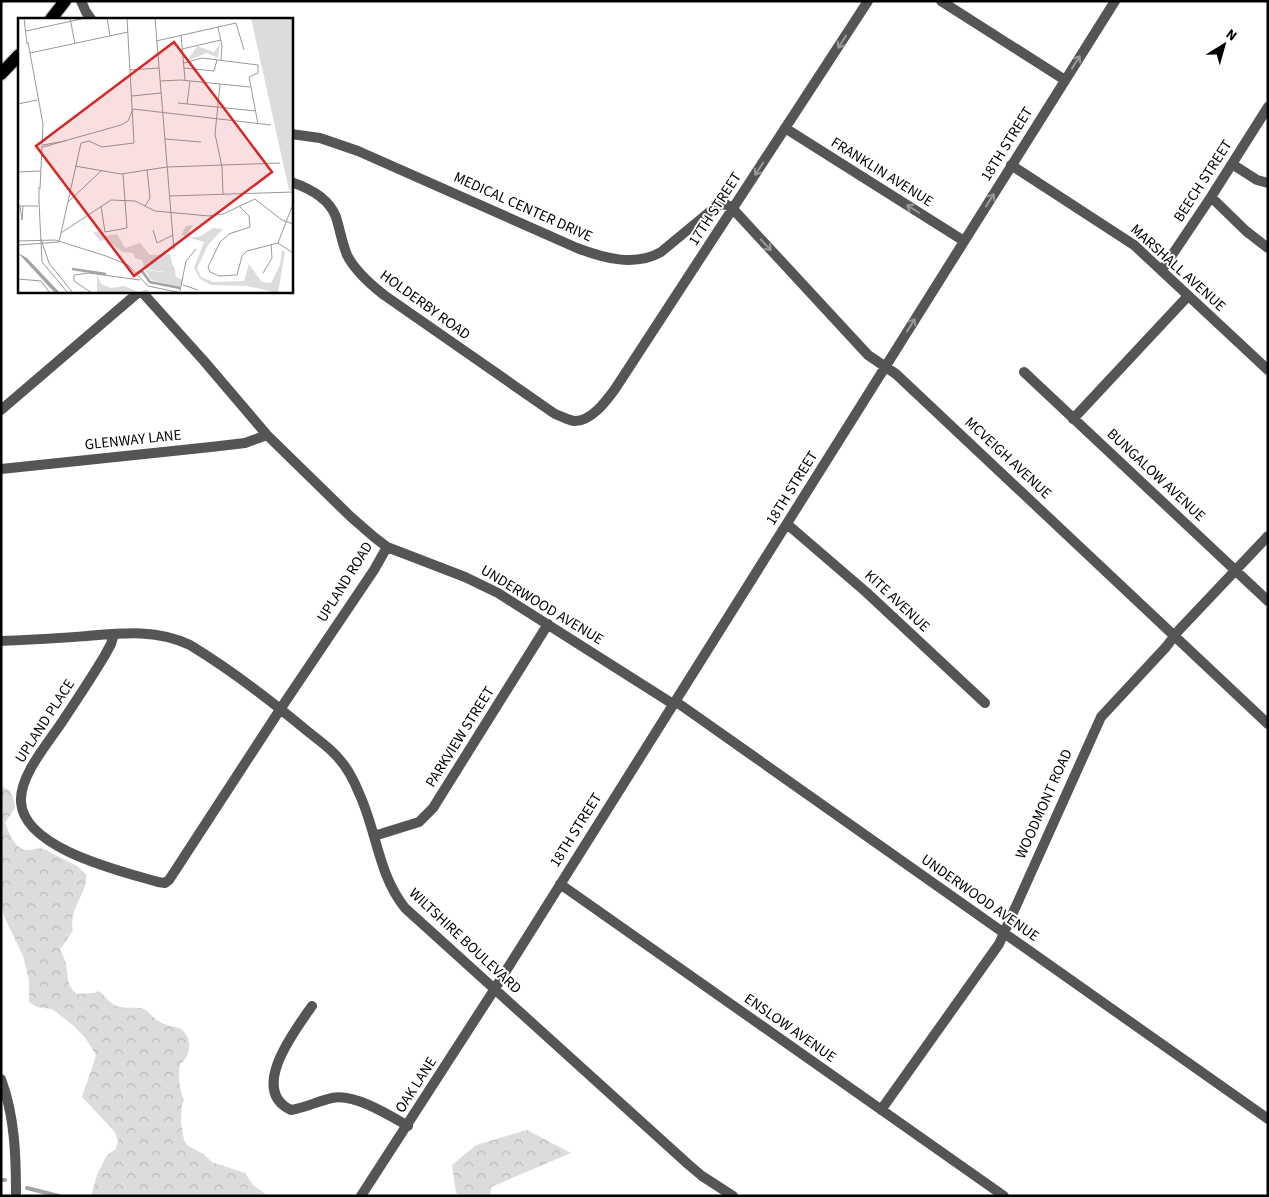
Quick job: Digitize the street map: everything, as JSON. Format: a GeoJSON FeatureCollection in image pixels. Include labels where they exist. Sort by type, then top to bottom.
{"type":"FeatureCollection","features":[{"type":"Feature","properties":{"kind":"main road"},"geometry":{"type":"LineString","coordinates":[[52,18],[65,1]]}},
{"type":"Feature","properties":{"kind":"main road"},"geometry":{"type":"LineString","coordinates":[[1,74],[18,56]]}},
{"type":"Feature","properties":{"kind":"street"},"geometry":{"type":"LineString","coordinates":[[81,1],[90,18]]}},
{"type":"Feature","properties":{"kind":"street","name":"17TH STREET"},"geometry":{"type":"LineString","coordinates":[[576,421],[586,418],[610,395],[868,1]]}},
{"type":"Feature","properties":{"kind":"street"},"geometry":{"type":"LineString","coordinates":[[941,1],[1066,80]]}},
{"type":"Feature","properties":{"kind":"street","name":"18TH STREET"},"geometry":{"type":"LineString","coordinates":[[494,990],[1115,1]]}},
{"type":"Feature","properties":{"kind":"street","name":"BEECH STREET"},"geometry":{"type":"LineString","coordinates":[[1162,270],[1268,107]]}},
{"type":"Feature","properties":{"kind":"street","name":"FRANKLIN AVENUE"},"geometry":{"type":"LineString","coordinates":[[785,128],[964,241]]}},
{"type":"Feature","properties":{"kind":"street","name":"MEDICAL CENTER DRIVE"},"geometry":{"type":"LineString","coordinates":[[292,134],[320,138],[358,151],[577,248],[604,257],[627,260],[647,258],[662,252],[718,205],[727,205],[733,209]]}},
{"type":"Feature","properties":{"kind":"street"},"geometry":{"type":"LineString","coordinates":[[1232,164],[1257,180],[1268,183]]}},
{"type":"Feature","properties":{"kind":"street","name":"MARSHALL AVENUE"},"geometry":{"type":"LineString","coordinates":[[1012,166],[1134,245],[1268,370]]}},
{"type":"Feature","properties":{"kind":"street","name":"HOLDERBY ROAD"},"geometry":{"type":"LineString","coordinates":[[292,182],[308,189],[328,204],[336,218],[348,256],[370,284],[405,311],[546,408],[566,419],[576,421]]}},
{"type":"Feature","properties":{"kind":"street"},"geometry":{"type":"LineString","coordinates":[[1211,197],[1246,231],[1268,248]]}},
{"type":"Feature","properties":{"kind":"street","name":"MCVEIGH AVENUE"},"geometry":{"type":"LineString","coordinates":[[733,209],[868,356],[899,377],[1268,724]]}},
{"type":"Feature","properties":{"kind":"street"},"geometry":{"type":"LineString","coordinates":[[1,410],[140,292]]}},
{"type":"Feature","properties":{"kind":"street","name":"UPLAND ROAD"},"geometry":{"type":"LineString","coordinates":[[142,292],[204,361],[266,435],[351,517],[387,547],[374,570],[169,880]]}},
{"type":"Feature","properties":{"kind":"street"},"geometry":{"type":"LineString","coordinates":[[1073,418],[1188,296]]}},
{"type":"Feature","properties":{"kind":"street","name":"BUNGALOW AVENUE"},"geometry":{"type":"LineString","coordinates":[[1024,372],[1268,601]]}},
{"type":"Feature","properties":{"kind":"street","name":"GLENWAY LANE"},"geometry":{"type":"LineString","coordinates":[[1,469],[211,448],[245,443],[266,435]]}},
{"type":"Feature","properties":{"kind":"street","name":"KITE AVENUE"},"geometry":{"type":"LineString","coordinates":[[787,524],[866,592],[985,703]]}},
{"type":"Feature","properties":{"kind":"street","name":"WOODMONT ROAD"},"geometry":{"type":"LineString","coordinates":[[882,1110],[1004,934],[1096,725],[1105,712],[1175,635],[1268,536]]}},
{"type":"Feature","properties":{"kind":"street","name":"UNDERWOOD AVENUE"},"geometry":{"type":"LineString","coordinates":[[387,547],[484,585],[674,703],[1268,1119]]}},
{"type":"Feature","properties":{"kind":"street","name":"PARKVIEW STREET"},"geometry":{"type":"LineString","coordinates":[[374,836],[419,822],[433,808],[548,624]]}},
{"type":"Feature","properties":{"kind":"street","name":"WILTSHIRE BOULEVARD"},"geometry":{"type":"LineString","coordinates":[[1,642],[150,633],[177,639],[200,651],[281,708],[331,750],[349,771],[360,794],[388,881],[400,901],[421,924],[689,1165],[702,1176],[733,1196]]}},
{"type":"Feature","properties":{"kind":"street","name":"UPLAND PLACE"},"geometry":{"type":"LineString","coordinates":[[114,634],[105,655],[31,770],[22,790],[20,801],[22,810],[26,820],[37,831],[62,849],[97,863],[158,882],[165,883],[169,880]]}},
{"type":"Feature","properties":{"kind":"street","name":"ENSLOW AVENUE"},"geometry":{"type":"LineString","coordinates":[[560,884],[1004,1196]]}},
{"type":"Feature","properties":{"kind":"street","name":"OAK LANE"},"geometry":{"type":"LineString","coordinates":[[361,1196],[408,1126],[494,990]]}},
{"type":"Feature","properties":{"kind":"street"},"geometry":{"type":"LineString","coordinates":[[312,1006],[288,1041],[278,1060],[274,1084],[278,1100],[284,1107],[291,1110],[323,1100],[344,1097],[370,1106],[408,1126]]}},
{"type":"Feature","properties":{"kind":"street"},"geometry":{"type":"LineString","coordinates":[[1,1079],[14,1128],[16,1196]]}},
{"type":"Feature","properties":{"kind":"green space"},"geometry":{"type":"Polygon","coordinates":[[[1,786],[12,794],[14,800],[15,808],[5,823],[16,844],[23,849],[44,849],[77,866],[86,874],[84,888],[73,915],[73,930],[60,950],[65,960],[68,979],[73,991],[77,994],[99,991],[114,1005],[144,1009],[158,1021],[184,1031],[189,1040],[189,1051],[180,1064],[179,1073],[180,1087],[184,1100],[181,1122],[184,1140],[187,1145],[203,1154],[212,1162],[245,1173],[253,1185],[268,1196],[91,1196],[97,1175],[107,1155],[116,1149],[118,1140],[114,1131],[82,1097],[96,1055],[86,1039],[74,1026],[52,1009],[37,1007],[29,1002],[29,980],[23,956],[4,916],[1,899],[1,786]]]}},
{"type":"Feature","properties":{"kind":"green space"},"geometry":{"type":"Polygon","coordinates":[[[527,1130],[571,1153],[491,1187],[490,1196],[460,1196],[456,1193],[452,1165],[476,1145],[527,1130]]]}},
{"type":"Feature","properties":{"kind":"waterway"},"geometry":{"type":"LineString","coordinates":[[27,1188],[59,1196]]}}]}
